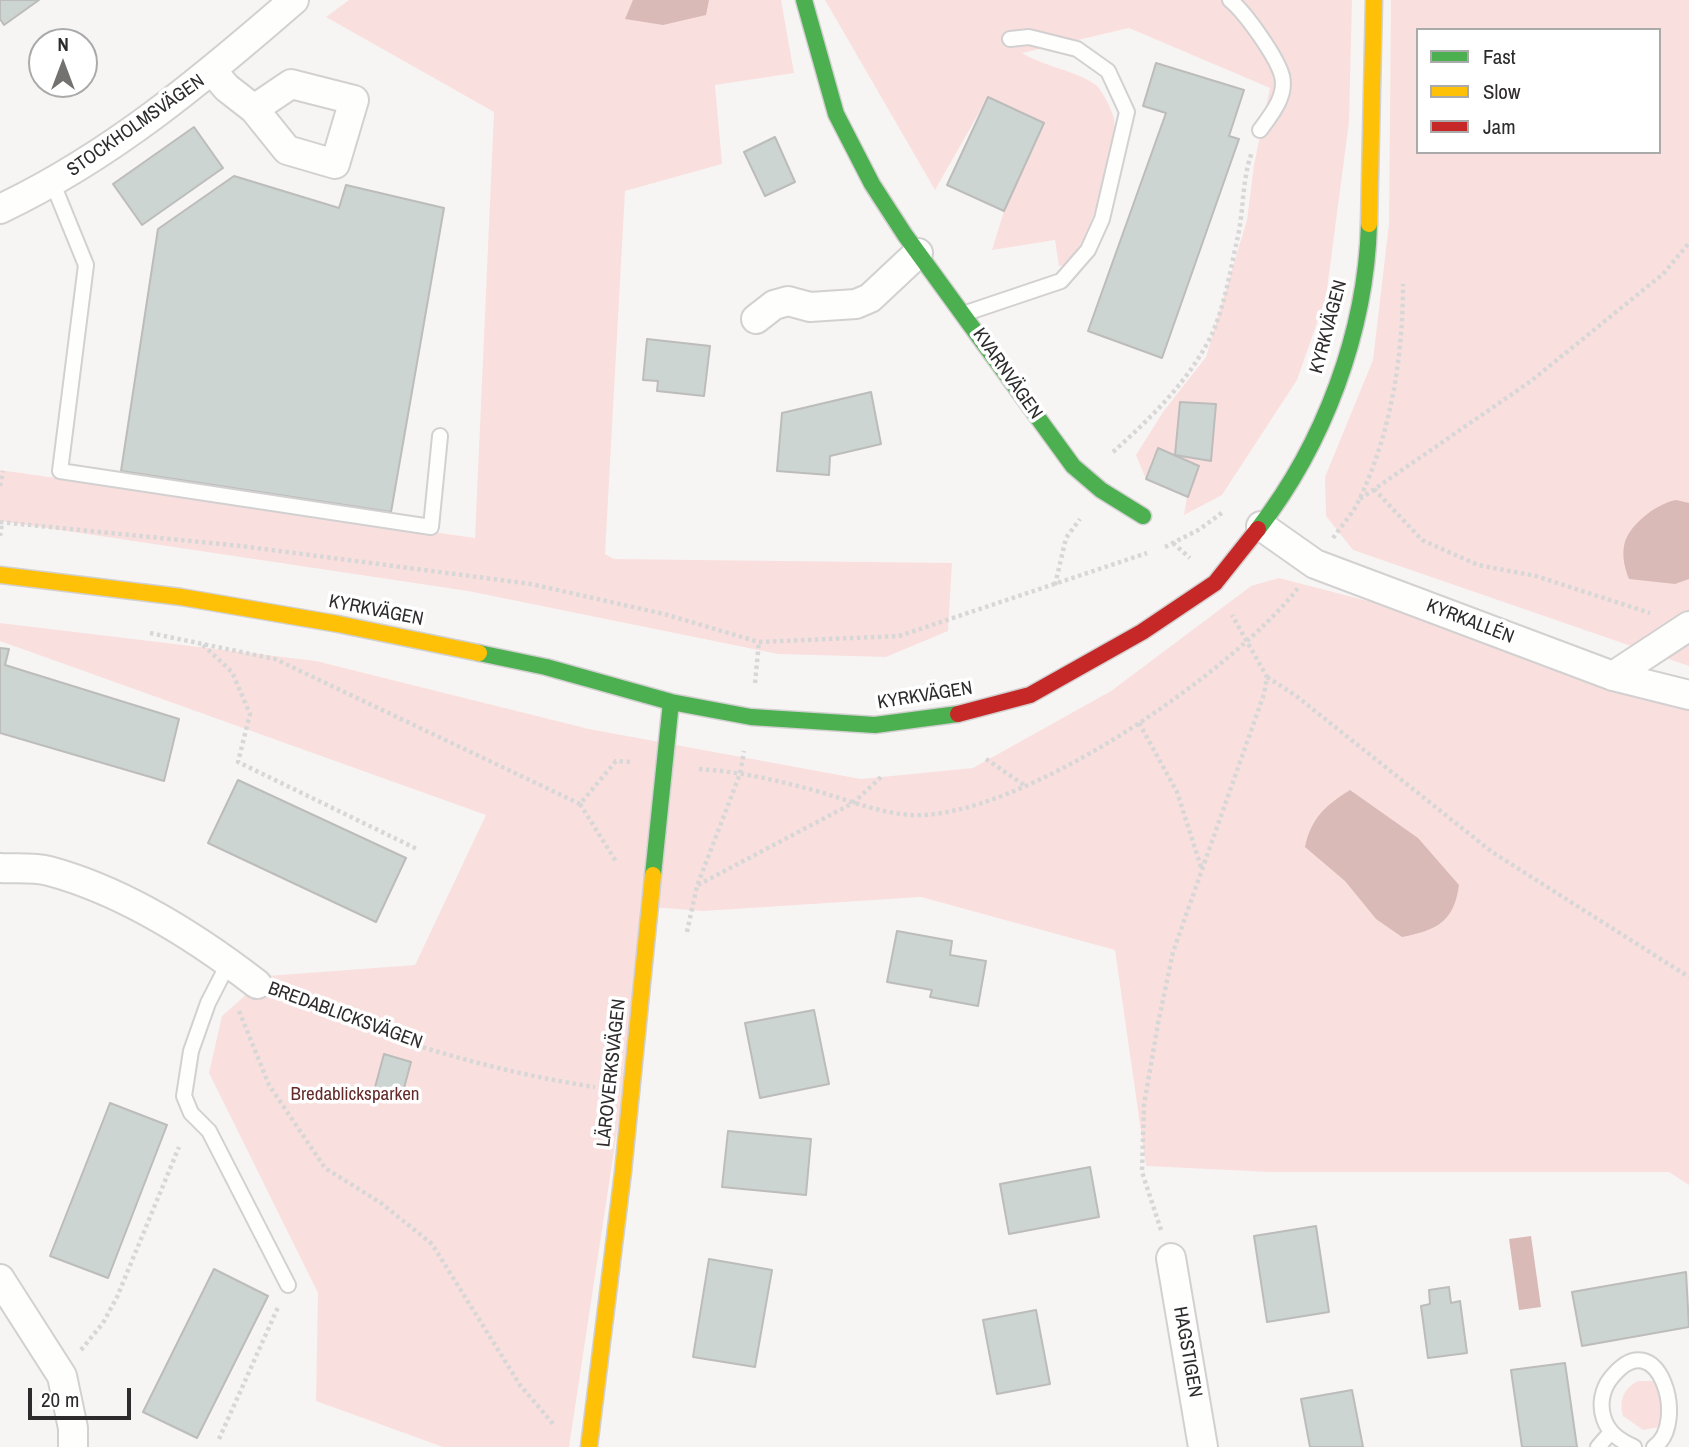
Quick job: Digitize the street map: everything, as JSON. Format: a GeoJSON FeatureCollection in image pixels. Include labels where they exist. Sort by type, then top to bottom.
{"type":"FeatureCollection","features":[{"type":"Feature","properties":{"kind":"street","name":"STOCKHOLMSVÄGEN"},"geometry":{"type":"LineString","coordinates":[[0,209],[53,184],[161,112],[294,0]]}},
{"type":"Feature","properties":{"kind":"street","name":"KVARNVÄGEN"},"geometry":{"type":"LineString","coordinates":[[804,0],[836,114],[872,184],[918,253],[965,313],[1073,466],[1101,491],[1143,516]]}},
{"type":"Feature","properties":{"kind":"street","name":"KYRKVÄGEN"},"geometry":{"type":"LineString","coordinates":[[0,575],[181,597],[338,624],[546,667],[671,702],[751,717],[875,725],[972,712],[1030,695],[1142,632],[1215,583],[1261,526],[1307,455],[1328,408],[1352,335],[1368,258],[1374,0]]}},
{"type":"Feature","properties":{"kind":"street"},"geometry":{"type":"LineString","coordinates":[[212,71],[226,88],[254,109]]}},
{"type":"Feature","properties":{"kind":"street"},"geometry":{"type":"LineString","coordinates":[[756,319],[774,305],[788,301],[810,307],[856,304],[870,298],[918,253]]}},
{"type":"Feature","properties":{"kind":"street","name":"KYRKALLÉN"},"geometry":{"type":"LineString","coordinates":[[1261,526],[1315,564],[1613,676],[1689,695]]}},
{"type":"Feature","properties":{"kind":"street"},"geometry":{"type":"LineString","coordinates":[[1613,676],[1687,627]]}},
{"type":"Feature","properties":{"kind":"street","name":"LÄROVERKSVÄGEN"},"geometry":{"type":"LineString","coordinates":[[589,1447],[631,1093],[671,702]]}},
{"type":"Feature","properties":{"kind":"street"},"geometry":{"type":"LineString","coordinates":[[0,868],[46,870],[97,887],[182,932],[241,972]]}},
{"type":"Feature","properties":{"kind":"street","name":"HAGSTIGEN"},"geometry":{"type":"LineString","coordinates":[[1171,1258],[1203,1447]]}},
{"type":"Feature","properties":{"kind":"street"},"geometry":{"type":"LineString","coordinates":[[0,1279],[62,1376],[73,1429],[73,1447]]}},
{"type":"Feature","properties":{"kind":"lane"},"geometry":{"type":"LineString","coordinates":[[1230,0],[1246,13],[1282,77],[1278,106],[1260,130]]}},
{"type":"Feature","properties":{"kind":"lane"},"geometry":{"type":"LineString","coordinates":[[965,313],[1061,281],[1088,250],[1102,219],[1127,112],[1108,71],[1077,49],[1029,37],[1010,38]]}},
{"type":"Feature","properties":{"kind":"lane"},"geometry":{"type":"LineString","coordinates":[[53,184],[86,265],[60,471],[431,527],[440,436]]}},
{"type":"Feature","properties":{"kind":"lane"},"geometry":{"type":"LineString","coordinates":[[241,972],[208,1003],[191,1051],[184,1096],[191,1113],[209,1131],[288,1285]]}},
{"type":"Feature","properties":{"kind":"lane"},"geometry":{"type":"LineString","coordinates":[[1634,1447],[1611,1432],[1601,1406],[1603,1393],[1619,1370],[1645,1362],[1659,1363],[1676,1375]]}},
{"type":"Feature","properties":{"kind":"lane"},"geometry":{"type":"LineString","coordinates":[[1654,1447],[1664,1444],[1681,1429]]}},
{"type":"Feature","properties":{"kind":"lane"},"geometry":{"type":"LineString","coordinates":[[1598,1447],[1611,1432]]}},
{"type":"Feature","properties":{"kind":"path"},"geometry":{"type":"LineString","coordinates":[[1073,466],[1112,452],[1146,423],[1190,373],[1213,331],[1239,233],[1247,167],[1260,130]]}},
{"type":"Feature","properties":{"kind":"path"},"geometry":{"type":"LineString","coordinates":[[1360,499],[1531,381],[1663,274],[1689,243]]}},
{"type":"Feature","properties":{"kind":"path"},"geometry":{"type":"LineString","coordinates":[[0,486],[4,471]]}},
{"type":"Feature","properties":{"kind":"path"},"geometry":{"type":"LineString","coordinates":[[1374,489],[1422,540],[1478,565],[1536,576],[1687,627]]}},
{"type":"Feature","properties":{"kind":"path"},"geometry":{"type":"LineString","coordinates":[[1055,584],[1066,538],[1101,491]]}},
{"type":"Feature","properties":{"kind":"path"},"geometry":{"type":"LineString","coordinates":[[0,536],[1,523],[241,547],[531,584],[664,614],[759,642],[899,636],[1174,544],[1226,509]]}},
{"type":"Feature","properties":{"kind":"path"},"geometry":{"type":"LineString","coordinates":[[1247,643],[1267,677],[1296,695],[1492,852],[1689,976]]}},
{"type":"Feature","properties":{"kind":"path"},"geometry":{"type":"LineString","coordinates":[[202,645],[232,672],[250,714],[238,762],[419,850]]}},
{"type":"Feature","properties":{"kind":"path"},"geometry":{"type":"LineString","coordinates":[[1171,1258],[1142,1172],[1144,1105],[1173,952],[1264,694],[1267,677]]}},
{"type":"Feature","properties":{"kind":"path"},"geometry":{"type":"LineString","coordinates":[[1139,723],[1177,792],[1202,867]]}},
{"type":"Feature","properties":{"kind":"path"},"geometry":{"type":"LineString","coordinates":[[986,760],[1024,785]]}},
{"type":"Feature","properties":{"kind":"path"},"geometry":{"type":"LineString","coordinates":[[697,886],[853,803],[881,777]]}},
{"type":"Feature","properties":{"kind":"path"},"geometry":{"type":"LineString","coordinates":[[241,972],[236,1004],[269,1085],[325,1168],[381,1203],[432,1244],[520,1385],[555,1426]]}},
{"type":"Feature","properties":{"kind":"path","name":"BREDABLICKSVÄGEN"},"geometry":{"type":"LineString","coordinates":[[241,972],[349,1022],[518,1073],[631,1093]]}},
{"type":"Feature","properties":{"kind":"path"},"geometry":{"type":"LineString","coordinates":[[62,1376],[103,1323],[117,1297],[179,1147]]}},
{"type":"Feature","properties":{"kind":"path"},"geometry":{"type":"LineString","coordinates":[[219,1439],[288,1285]]}},
{"type":"Feature","properties":{"kind":"green space"},"geometry":{"type":"Polygon","coordinates":[[[349,0],[781,0],[794,73],[715,85],[722,164],[625,191],[605,554],[614,559],[952,563],[948,631],[886,657],[778,654],[468,591],[0,521],[0,470],[475,538],[494,112],[326,17],[349,0]]]}},
{"type":"Feature","properties":{"kind":"green space"},"geometry":{"type":"Polygon","coordinates":[[[825,0],[1352,0],[1349,122],[1326,297],[1297,380],[1222,495],[1184,515],[1187,497],[1146,479],[1136,455],[1163,412],[1206,357],[1247,220],[1254,165],[1270,88],[1129,28],[1022,53],[1096,85],[1114,118],[1112,151],[1101,195],[1076,253],[1068,265],[1059,266],[1055,240],[992,250],[1004,211],[1044,123],[988,97],[935,190],[825,0]]]}},
{"type":"Feature","properties":{"kind":"green space"},"geometry":{"type":"Polygon","coordinates":[[[1391,0],[1689,0],[1689,666],[1353,550],[1326,516],[1325,477],[1373,360],[1389,224],[1391,0]]]}},
{"type":"Feature","properties":{"kind":"green space","name":"Bredablicksparken"},"geometry":{"type":"Polygon","coordinates":[[[1279,578],[1422,615],[1689,700],[1689,1185],[1669,1172],[1270,1172],[1146,1166],[1115,950],[921,897],[703,911],[651,907],[569,1447],[443,1447],[316,1401],[318,1293],[209,1073],[222,1016],[267,976],[415,965],[486,815],[0,641],[0,623],[316,661],[589,729],[861,779],[973,768],[1111,691],[1251,586],[1279,578]]]}},
{"type":"Feature","properties":{"kind":"green space"},"geometry":{"type":"Polygon","coordinates":[[[1638,1381],[1654,1381],[1662,1385],[1665,1422],[1658,1427],[1643,1430],[1623,1416],[1623,1395],[1638,1381]]]}},
{"type":"Feature","properties":{"kind":"shaded area"},"geometry":{"type":"Polygon","coordinates":[[[633,0],[709,0],[706,15],[663,25],[625,19],[633,0]]]}},
{"type":"Feature","properties":{"kind":"shaded area"},"geometry":{"type":"Polygon","coordinates":[[[1676,500],[1689,503],[1689,579],[1675,584],[1629,579],[1623,550],[1626,538],[1644,517],[1660,506],[1676,500]]]}},
{"type":"Feature","properties":{"kind":"shaded area"},"geometry":{"type":"Polygon","coordinates":[[[1350,790],[1418,838],[1459,885],[1453,908],[1442,922],[1425,931],[1402,937],[1376,919],[1345,881],[1305,847],[1311,828],[1321,813],[1350,790]]]}},
{"type":"Feature","properties":{"kind":"shaded area"},"geometry":{"type":"Polygon","coordinates":[[[1531,1236],[1541,1307],[1519,1310],[1509,1239],[1531,1236]]]}},
{"type":"Feature","properties":{"kind":"building"},"geometry":{"type":"Polygon","coordinates":[[[0,0],[39,0],[4,25],[0,19],[0,0]]]}},
{"type":"Feature","properties":{"kind":"building"},"geometry":{"type":"Polygon","coordinates":[[[1156,63],[1244,90],[1229,136],[1239,139],[1162,358],[1088,331],[1166,113],[1143,106],[1156,63]]]}},
{"type":"Feature","properties":{"kind":"building"},"geometry":{"type":"Polygon","coordinates":[[[988,97],[1044,123],[1004,211],[947,185],[988,97]]]}},
{"type":"Feature","properties":{"kind":"building"},"geometry":{"type":"Polygon","coordinates":[[[194,127],[223,168],[142,225],[113,184],[194,127]]]}},
{"type":"Feature","properties":{"kind":"building"},"geometry":{"type":"Polygon","coordinates":[[[775,137],[795,182],[765,196],[744,152],[775,137]]]}},
{"type":"Feature","properties":{"kind":"building"},"geometry":{"type":"Polygon","coordinates":[[[234,176],[339,208],[346,185],[444,208],[391,512],[121,471],[158,229],[234,176]]]}},
{"type":"Feature","properties":{"kind":"building"},"geometry":{"type":"Polygon","coordinates":[[[647,339],[710,346],[704,396],[657,391],[658,381],[643,380],[647,339]]]}},
{"type":"Feature","properties":{"kind":"building"},"geometry":{"type":"Polygon","coordinates":[[[871,392],[881,444],[830,456],[829,475],[777,471],[782,413],[871,392]]]}},
{"type":"Feature","properties":{"kind":"building"},"geometry":{"type":"Polygon","coordinates":[[[1180,402],[1216,404],[1211,461],[1175,455],[1180,402]]]}},
{"type":"Feature","properties":{"kind":"building"},"geometry":{"type":"Polygon","coordinates":[[[1158,448],[1199,466],[1188,497],[1146,479],[1158,448]]]}},
{"type":"Feature","properties":{"kind":"building"},"geometry":{"type":"Polygon","coordinates":[[[0,648],[9,649],[5,665],[179,719],[164,781],[0,733],[0,648]]]}},
{"type":"Feature","properties":{"kind":"building"},"geometry":{"type":"Polygon","coordinates":[[[238,780],[406,858],[376,922],[208,843],[238,780]]]}},
{"type":"Feature","properties":{"kind":"building"},"geometry":{"type":"Polygon","coordinates":[[[897,931],[952,941],[950,955],[986,961],[978,1006],[930,997],[932,990],[887,982],[897,931]]]}},
{"type":"Feature","properties":{"kind":"building"},"geometry":{"type":"Polygon","coordinates":[[[814,1010],[829,1084],[760,1098],[745,1023],[814,1010]]]}},
{"type":"Feature","properties":{"kind":"building"},"geometry":{"type":"Polygon","coordinates":[[[384,1054],[411,1062],[401,1099],[374,1091],[384,1054]]]}},
{"type":"Feature","properties":{"kind":"building"},"geometry":{"type":"Polygon","coordinates":[[[110,1103],[167,1125],[108,1278],[50,1256],[110,1103]]]}},
{"type":"Feature","properties":{"kind":"building"},"geometry":{"type":"Polygon","coordinates":[[[728,1131],[811,1139],[806,1195],[722,1187],[728,1131]]]}},
{"type":"Feature","properties":{"kind":"building"},"geometry":{"type":"Polygon","coordinates":[[[1090,1167],[1099,1217],[1009,1234],[1000,1184],[1090,1167]]]}},
{"type":"Feature","properties":{"kind":"building"},"geometry":{"type":"Polygon","coordinates":[[[1316,1226],[1329,1312],[1267,1322],[1254,1236],[1316,1226]]]}},
{"type":"Feature","properties":{"kind":"building"},"geometry":{"type":"Polygon","coordinates":[[[709,1259],[772,1270],[755,1367],[693,1357],[709,1259]]]}},
{"type":"Feature","properties":{"kind":"building"},"geometry":{"type":"Polygon","coordinates":[[[214,1269],[268,1296],[197,1438],[143,1412],[214,1269]]]}},
{"type":"Feature","properties":{"kind":"building"},"geometry":{"type":"Polygon","coordinates":[[[1686,1272],[1689,1327],[1582,1346],[1572,1292],[1686,1272]]]}},
{"type":"Feature","properties":{"kind":"building"},"geometry":{"type":"Polygon","coordinates":[[[1449,1287],[1451,1303],[1460,1301],[1467,1353],[1428,1358],[1421,1306],[1430,1304],[1429,1290],[1449,1287]]]}},
{"type":"Feature","properties":{"kind":"building"},"geometry":{"type":"Polygon","coordinates":[[[1036,1310],[1050,1384],[997,1394],[983,1320],[1036,1310]]]}},
{"type":"Feature","properties":{"kind":"building"},"geometry":{"type":"Polygon","coordinates":[[[1565,1363],[1577,1447],[1522,1447],[1511,1370],[1565,1363]]]}},
{"type":"Feature","properties":{"kind":"building"},"geometry":{"type":"Polygon","coordinates":[[[1352,1390],[1363,1447],[1310,1447],[1301,1399],[1352,1390]]]}},
{"type":"Feature","properties":{"kind":"traffic: fast"},"geometry":{"type":"LineString","coordinates":[[804,0],[836,114],[872,184],[905,235],[1073,466],[1101,490],[1143,516]]}},
{"type":"Feature","properties":{"kind":"traffic: fast"},"geometry":{"type":"LineString","coordinates":[[1258,529],[1303,461],[1337,385],[1360,305],[1369,224]]}},
{"type":"Feature","properties":{"kind":"traffic: fast"},"geometry":{"type":"LineString","coordinates":[[479,653],[546,667],[671,702],[751,717],[875,725],[958,714]]}},
{"type":"Feature","properties":{"kind":"traffic: fast"},"geometry":{"type":"LineString","coordinates":[[653,875],[671,702]]}},
{"type":"Feature","properties":{"kind":"traffic: slow"},"geometry":{"type":"LineString","coordinates":[[1369,224],[1374,0]]}},
{"type":"Feature","properties":{"kind":"traffic: slow"},"geometry":{"type":"LineString","coordinates":[[0,575],[181,597],[338,624],[479,653]]}},
{"type":"Feature","properties":{"kind":"traffic: slow"},"geometry":{"type":"LineString","coordinates":[[589,1447],[623,1172],[653,875]]}},
{"type":"Feature","properties":{"kind":"traffic: jam"},"geometry":{"type":"LineString","coordinates":[[958,714],[1030,695],[1142,632],[1215,583],[1258,529]]}}]}
